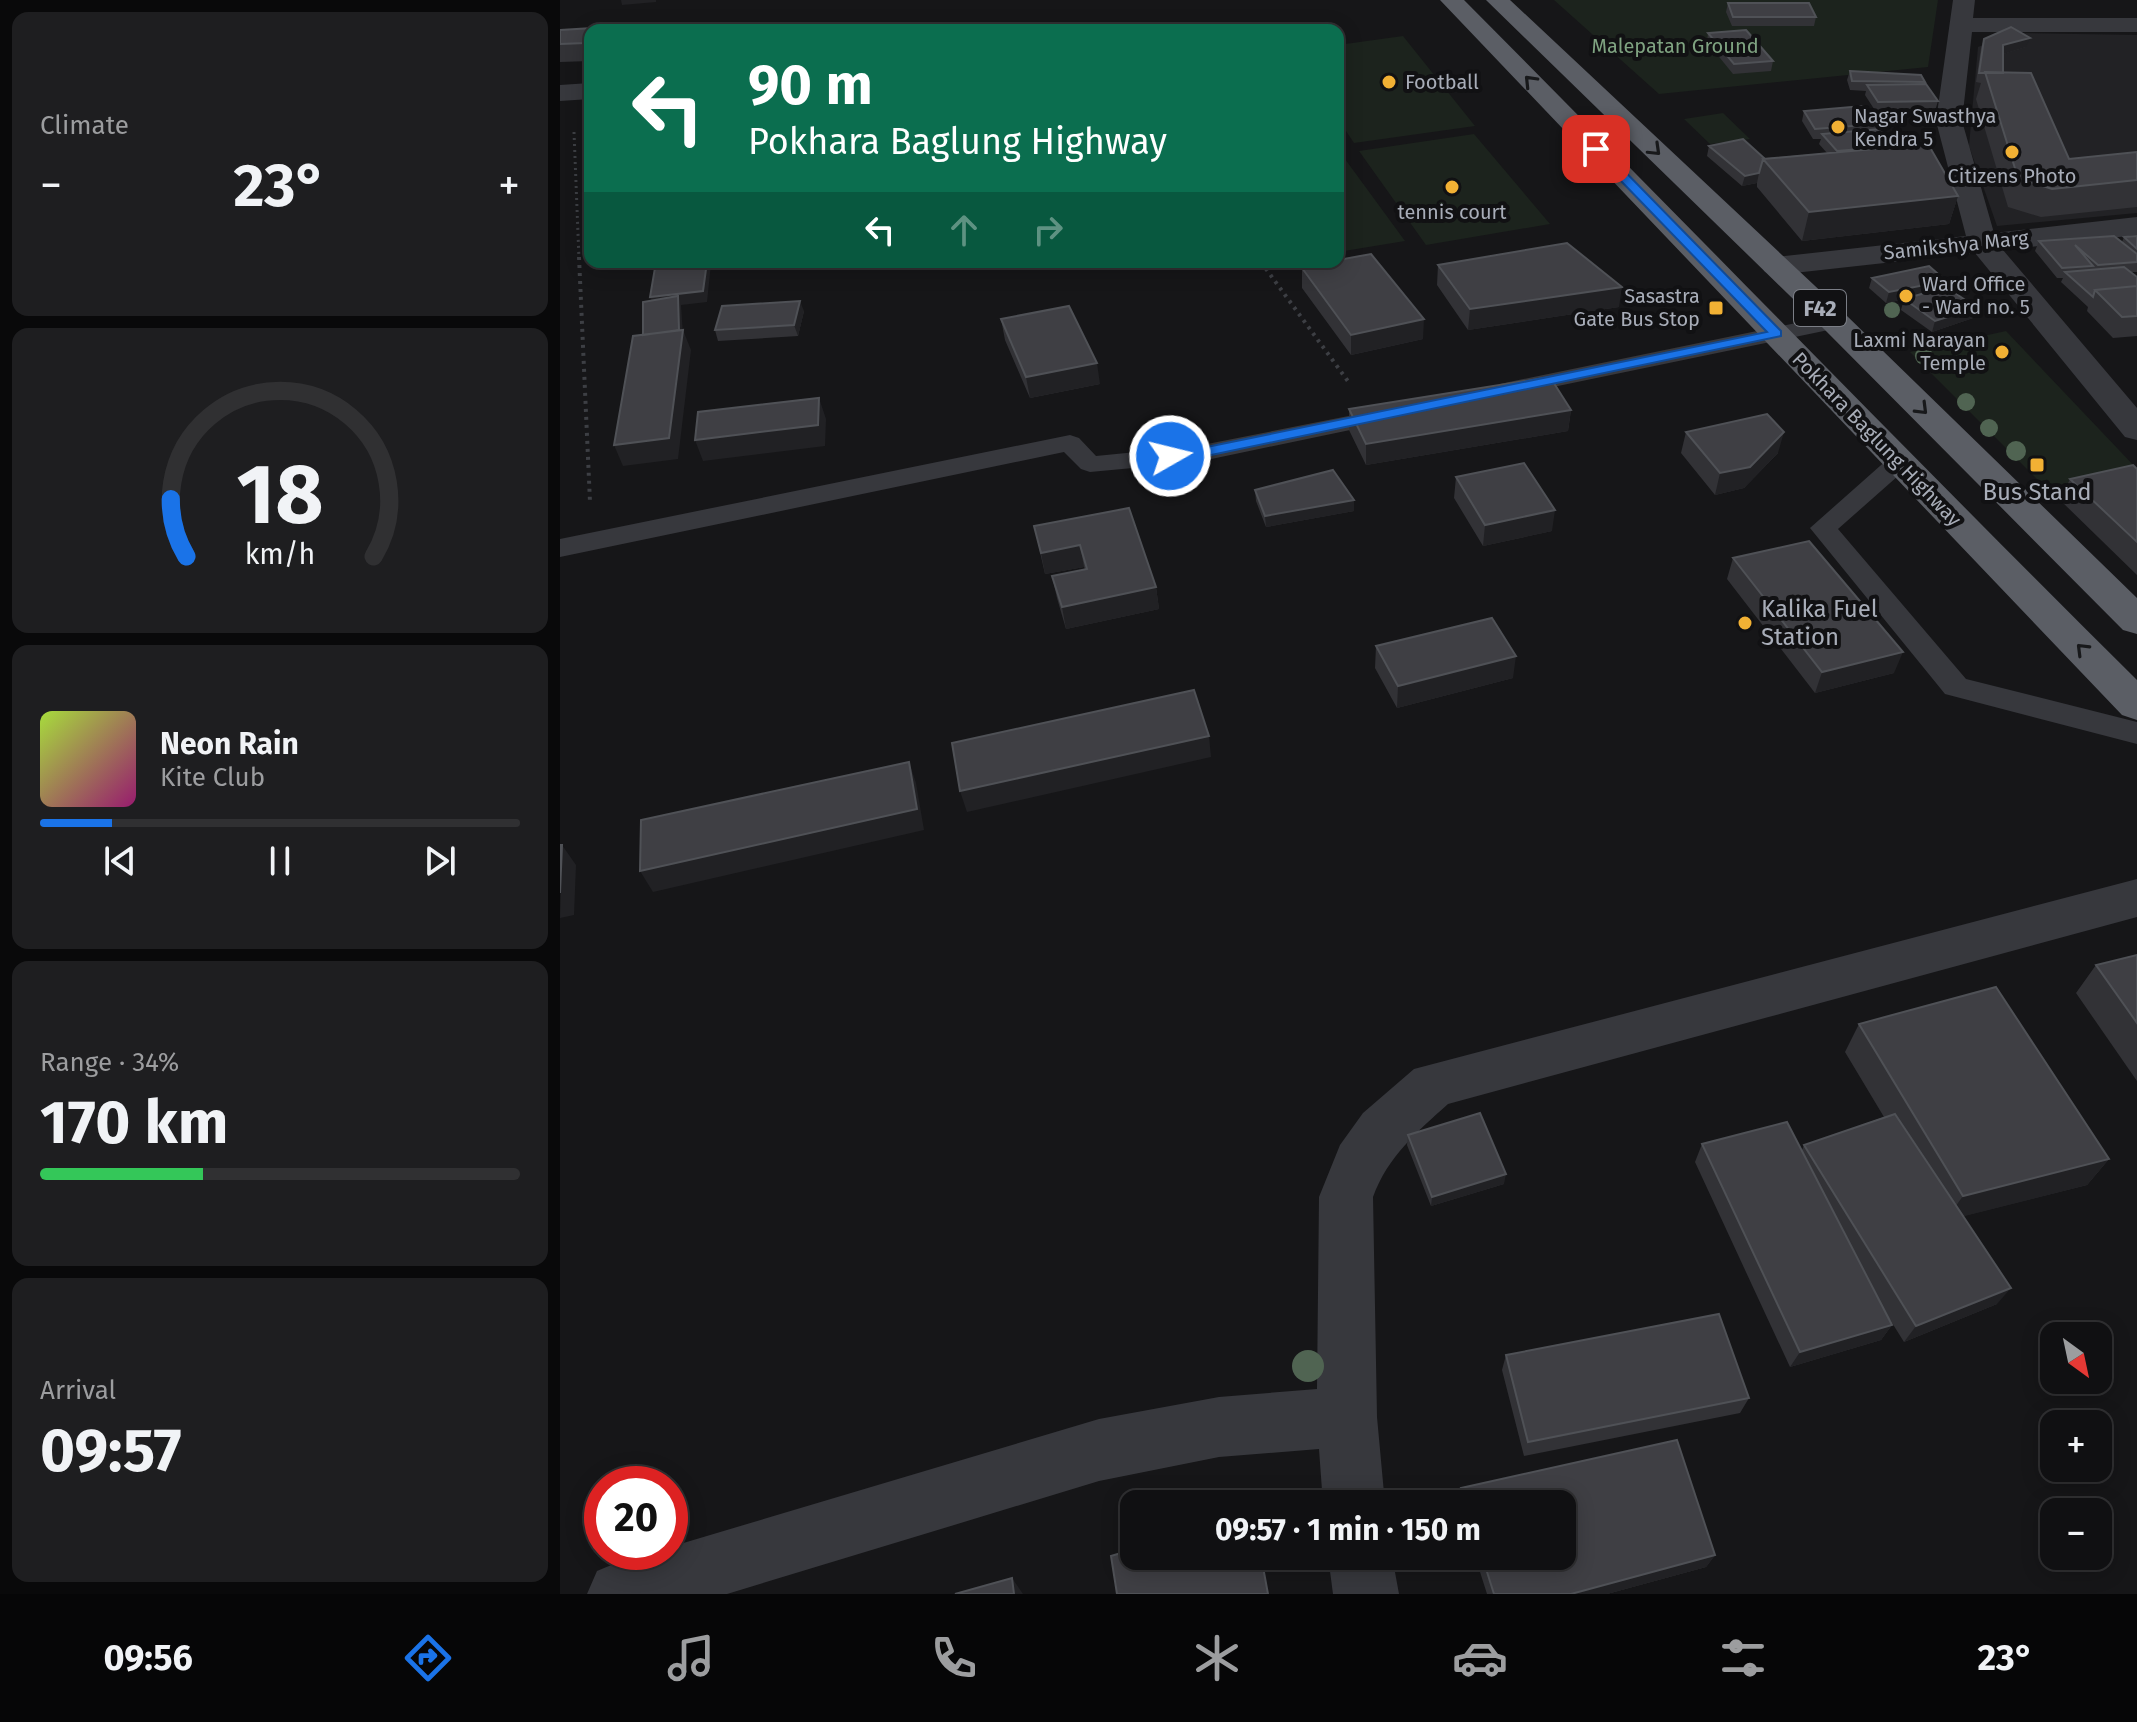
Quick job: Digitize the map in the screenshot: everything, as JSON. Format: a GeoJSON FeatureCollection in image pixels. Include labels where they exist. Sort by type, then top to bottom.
{"type":"FeatureCollection","features":[{"type":"Feature","properties":{"kind":"highway","name":"Pokhara Baglung Highway"},"geometry":{"type":"LineString","coordinates":[[1451,0],[1898,463],[2137,705]]}},
{"type":"Feature","properties":{"kind":"highway","name":"F42"},"geometry":{"type":"LineString","coordinates":[[1497,0],[1835,322],[2137,621]]}},
{"type":"Feature","properties":{"kind":"street"},"geometry":{"type":"LineString","coordinates":[[2137,25],[1963,13],[1949,121],[1982,243],[2137,430]]}},
{"type":"Feature","properties":{"kind":"street"},"geometry":{"type":"LineString","coordinates":[[560,93],[584,91]]}},
{"type":"Feature","properties":{"kind":"street","name":"Samikshya Marg"},"geometry":{"type":"LineString","coordinates":[[1776,266],[2137,226]]}},
{"type":"Feature","properties":{"kind":"street"},"geometry":{"type":"LineString","coordinates":[[1353,1490],[1347,1417],[1346,1197],[1359,1162],[1382,1130],[1432,1085],[2137,898]]}},
{"type":"Feature","properties":{"kind":"street"},"geometry":{"type":"LineString","coordinates":[[620,1594],[1099,1450],[1219,1427],[1347,1417]]}},
{"type":"Feature","properties":{"kind":"street"},"geometry":{"type":"LineString","coordinates":[[1362,1570],[1366,1594]]}},
{"type":"Feature","properties":{"kind":"lane"},"geometry":{"type":"LineString","coordinates":[[1493,393],[1835,322]]}},
{"type":"Feature","properties":{"kind":"lane"},"geometry":{"type":"LineString","coordinates":[[560,548],[1070,443],[1090,464],[1197,454],[1419,408]]}},
{"type":"Feature","properties":{"kind":"lane"},"geometry":{"type":"LineString","coordinates":[[1898,463],[1823,528],[1956,687],[2137,733]]}},
{"type":"Feature","properties":{"kind":"path"},"geometry":{"type":"LineString","coordinates":[[560,93],[573,118],[592,543]]}},
{"type":"Feature","properties":{"kind":"path"},"geometry":{"type":"LineString","coordinates":[[1265,268],[1374,418]]}},
{"type":"Feature","properties":{"kind":"shaded area"},"geometry":{"type":"Polygon","coordinates":[[[2012,33],[2137,35],[2137,213],[1997,226],[1969,146],[1978,47],[2012,33]]]}},
{"type":"Feature","properties":{"kind":"green space","name":"Malepatan Ground"},"geometry":{"type":"Polygon","coordinates":[[[1554,0],[1938,0],[1928,67],[1659,94],[1554,0]]]}},
{"type":"Feature","properties":{"kind":"green space","name":"Football"},"geometry":{"type":"Polygon","coordinates":[[[1403,36],[1475,126],[1354,143],[1344,128],[1344,44],[1403,36]]]}},
{"type":"Feature","properties":{"kind":"green space"},"geometry":{"type":"Polygon","coordinates":[[[1723,113],[1750,139],[1710,144],[1684,119],[1723,113]]]}},
{"type":"Feature","properties":{"kind":"green space","name":"tennis court"},"geometry":{"type":"Polygon","coordinates":[[[1474,134],[1550,224],[1426,245],[1359,151],[1474,134]]]}},
{"type":"Feature","properties":{"kind":"green space"},"geometry":{"type":"Polygon","coordinates":[[[1345,159],[1405,241],[1344,251],[1345,159]]]}},
{"type":"Feature","properties":{"kind":"green space"},"geometry":{"type":"Polygon","coordinates":[[[2006,331],[2137,469],[2046,488],[1910,352],[2006,331]]]}},
{"type":"Feature","properties":{"kind":"building"},"geometry":{"type":"Polygon","coordinates":[[[1728,3],[1809,3],[1816,17],[1733,17],[1728,3]]]}},
{"type":"Feature","properties":{"kind":"building"},"geometry":{"type":"Polygon","coordinates":[[[2011,27],[2030,38],[2003,45],[2003,73],[1979,73],[1984,39],[2011,27]]]}},
{"type":"Feature","properties":{"kind":"building"},"geometry":{"type":"Polygon","coordinates":[[[584,29],[584,43],[560,44],[560,30],[584,29]]]}},
{"type":"Feature","properties":{"kind":"building"},"geometry":{"type":"Polygon","coordinates":[[[1746,30],[1773,61],[1734,64],[1708,33],[1746,30]]]}},
{"type":"Feature","properties":{"kind":"building"},"geometry":{"type":"Polygon","coordinates":[[[1850,71],[1921,75],[1925,82],[1852,81],[1850,71]]]}},
{"type":"Feature","properties":{"kind":"building"},"geometry":{"type":"Polygon","coordinates":[[[1985,72],[2031,73],[2069,159],[2137,152],[2137,180],[2052,189],[2018,178],[1985,72]]]}},
{"type":"Feature","properties":{"kind":"building"},"geometry":{"type":"Polygon","coordinates":[[[1926,84],[1938,101],[1878,102],[1867,85],[1926,84]]]}},
{"type":"Feature","properties":{"kind":"building"},"geometry":{"type":"Polygon","coordinates":[[[1863,106],[1878,124],[1815,129],[1804,111],[1863,106]]]}},
{"type":"Feature","properties":{"kind":"building"},"geometry":{"type":"Polygon","coordinates":[[[1880,129],[1895,146],[1837,151],[1822,134],[1880,129]]]}},
{"type":"Feature","properties":{"kind":"building"},"geometry":{"type":"Polygon","coordinates":[[[1743,139],[1764,158],[1759,173],[1745,176],[1709,146],[1743,139]]]}},
{"type":"Feature","properties":{"kind":"building"},"geometry":{"type":"Polygon","coordinates":[[[1928,144],[1958,196],[1809,212],[1763,159],[1928,144]]]}},
{"type":"Feature","properties":{"kind":"building"},"geometry":{"type":"Polygon","coordinates":[[[2114,236],[2137,254],[2137,262],[2098,265],[2075,245],[2093,266],[2062,268],[2039,241],[2114,236]]]}},
{"type":"Feature","properties":{"kind":"building"},"geometry":{"type":"Polygon","coordinates":[[[2137,236],[2137,249],[2124,237],[2137,236]]]}},
{"type":"Feature","properties":{"kind":"building"},"geometry":{"type":"Polygon","coordinates":[[[1567,243],[1622,287],[1470,309],[1438,265],[1567,243]]]}},
{"type":"Feature","properties":{"kind":"building"},"geometry":{"type":"Polygon","coordinates":[[[1371,254],[1424,319],[1351,335],[1302,268],[1344,268],[1344,259],[1371,254]]]}},
{"type":"Feature","properties":{"kind":"building"},"geometry":{"type":"Polygon","coordinates":[[[1929,266],[1946,281],[1889,292],[1872,278],[1929,266]]]}},
{"type":"Feature","properties":{"kind":"building"},"geometry":{"type":"Polygon","coordinates":[[[2124,267],[2137,277],[2137,286],[2095,290],[2093,297],[2065,272],[2124,267]]]}},
{"type":"Feature","properties":{"kind":"building"},"geometry":{"type":"Polygon","coordinates":[[[655,268],[706,268],[703,291],[650,297],[655,268]]]}},
{"type":"Feature","properties":{"kind":"building"},"geometry":{"type":"Polygon","coordinates":[[[2137,286],[2137,316],[2122,317],[2095,290],[2137,286]]]}},
{"type":"Feature","properties":{"kind":"building"},"geometry":{"type":"Polygon","coordinates":[[[1946,287],[1977,308],[1935,321],[1904,299],[1946,287]]]}},
{"type":"Feature","properties":{"kind":"building"},"geometry":{"type":"Polygon","coordinates":[[[678,296],[679,330],[643,335],[643,302],[678,296]]]}},
{"type":"Feature","properties":{"kind":"building"},"geometry":{"type":"Polygon","coordinates":[[[800,301],[794,325],[715,330],[722,306],[800,301]]]}},
{"type":"Feature","properties":{"kind":"building"},"geometry":{"type":"Polygon","coordinates":[[[1069,306],[1097,363],[1026,377],[1001,319],[1069,306]]]}},
{"type":"Feature","properties":{"kind":"building"},"geometry":{"type":"Polygon","coordinates":[[[683,330],[669,438],[614,445],[633,336],[683,330]]]}},
{"type":"Feature","properties":{"kind":"building"},"geometry":{"type":"Polygon","coordinates":[[[1550,377],[1571,410],[1366,444],[1349,409],[1550,377]]]}},
{"type":"Feature","properties":{"kind":"building"},"geometry":{"type":"Polygon","coordinates":[[[819,398],[818,425],[695,440],[698,412],[819,398]]]}},
{"type":"Feature","properties":{"kind":"building"},"geometry":{"type":"Polygon","coordinates":[[[1767,414],[1784,432],[1750,467],[1720,473],[1686,432],[1767,414]]]}},
{"type":"Feature","properties":{"kind":"building"},"geometry":{"type":"Polygon","coordinates":[[[1524,463],[1555,510],[1485,525],[1456,477],[1524,463]]]}},
{"type":"Feature","properties":{"kind":"building"},"geometry":{"type":"Polygon","coordinates":[[[2133,465],[2137,469],[2137,542],[2070,479],[2133,465]]]}},
{"type":"Feature","properties":{"kind":"building"},"geometry":{"type":"Polygon","coordinates":[[[1333,470],[1354,500],[1265,516],[1255,490],[1333,470]]]}},
{"type":"Feature","properties":{"kind":"building"},"geometry":{"type":"Polygon","coordinates":[[[1129,508],[1156,587],[1062,607],[1052,576],[1087,569],[1080,545],[1041,553],[1034,526],[1129,508]]]}},
{"type":"Feature","properties":{"kind":"building"},"geometry":{"type":"Polygon","coordinates":[[[1809,541],[1903,652],[1822,672],[1733,558],[1809,541]]]}},
{"type":"Feature","properties":{"kind":"building"},"geometry":{"type":"Polygon","coordinates":[[[1492,618],[1516,656],[1398,686],[1376,646],[1492,618]]]}},
{"type":"Feature","properties":{"kind":"building"},"geometry":{"type":"Polygon","coordinates":[[[1194,690],[1209,736],[960,791],[952,743],[1194,690]]]}},
{"type":"Feature","properties":{"kind":"building"},"geometry":{"type":"Polygon","coordinates":[[[909,762],[917,809],[640,871],[641,820],[909,762]]]}},
{"type":"Feature","properties":{"kind":"building"},"geometry":{"type":"Polygon","coordinates":[[[560,845],[562,845],[560,893],[560,845]]]}},
{"type":"Feature","properties":{"kind":"building"},"geometry":{"type":"Polygon","coordinates":[[[2137,955],[2137,1023],[2096,965],[2137,955]]]}},
{"type":"Feature","properties":{"kind":"building"},"geometry":{"type":"Polygon","coordinates":[[[1996,987],[2109,1159],[1963,1196],[1859,1024],[1996,987]]]}},
{"type":"Feature","properties":{"kind":"building"},"geometry":{"type":"Polygon","coordinates":[[[1480,1113],[1506,1174],[1432,1197],[1408,1135],[1480,1113]]]}},
{"type":"Feature","properties":{"kind":"building"},"geometry":{"type":"Polygon","coordinates":[[[1895,1114],[2011,1288],[1916,1326],[1804,1145],[1895,1114]]]}},
{"type":"Feature","properties":{"kind":"building"},"geometry":{"type":"Polygon","coordinates":[[[1787,1122],[1892,1325],[1800,1352],[1702,1144],[1787,1122]]]}},
{"type":"Feature","properties":{"kind":"building"},"geometry":{"type":"Polygon","coordinates":[[[1719,1314],[1749,1398],[1528,1442],[1506,1355],[1719,1314]]]}},
{"type":"Feature","properties":{"kind":"building"},"geometry":{"type":"Polygon","coordinates":[[[1677,1440],[1715,1555],[1571,1594],[1494,1594],[1486,1570],[1576,1570],[1576,1490],[1461,1488],[1677,1440]]]}},
{"type":"Feature","properties":{"kind":"building"},"geometry":{"type":"Polygon","coordinates":[[[1120,1553],[1120,1570],[1264,1570],[1268,1594],[1117,1594],[1111,1556],[1120,1553]]]}},
{"type":"Feature","properties":{"kind":"building"},"geometry":{"type":"Polygon","coordinates":[[[1012,1578],[1014,1594],[955,1594],[1012,1578]]]}},
{"type":"Feature","properties":{"kind":"place","name":"Football"},"geometry":{"type":"Point","coordinates":[1389,82]}},
{"type":"Feature","properties":{"kind":"place","name":"Nagar Swasthya Kendra 5"},"geometry":{"type":"Point","coordinates":[1838,127]}},
{"type":"Feature","properties":{"kind":"place","name":"Citizens Photo"},"geometry":{"type":"Point","coordinates":[2012,152]}},
{"type":"Feature","properties":{"kind":"place","name":"tennis court"},"geometry":{"type":"Point","coordinates":[1452,187]}},
{"type":"Feature","properties":{"kind":"place","name":"Ward Office - Ward no. 5"},"geometry":{"type":"Point","coordinates":[1906,296]}},
{"type":"Feature","properties":{"kind":"place","name":"Sasastra Gate Bus Stop"},"geometry":{"type":"Point","coordinates":[1716,308]}},
{"type":"Feature","properties":{"kind":"place","name":"Laxmi Narayan Temple"},"geometry":{"type":"Point","coordinates":[2002,352]}},
{"type":"Feature","properties":{"kind":"place","name":"Bus Stand"},"geometry":{"type":"Point","coordinates":[2037,465]}},
{"type":"Feature","properties":{"kind":"place","name":"Kalika Fuel Station"},"geometry":{"type":"Point","coordinates":[1745,623]}},
{"type":"Feature","properties":{"kind":"route"},"geometry":{"type":"LineString","coordinates":[[1170,456],[1197,454],[1776,334],[1596,149]]}}]}
